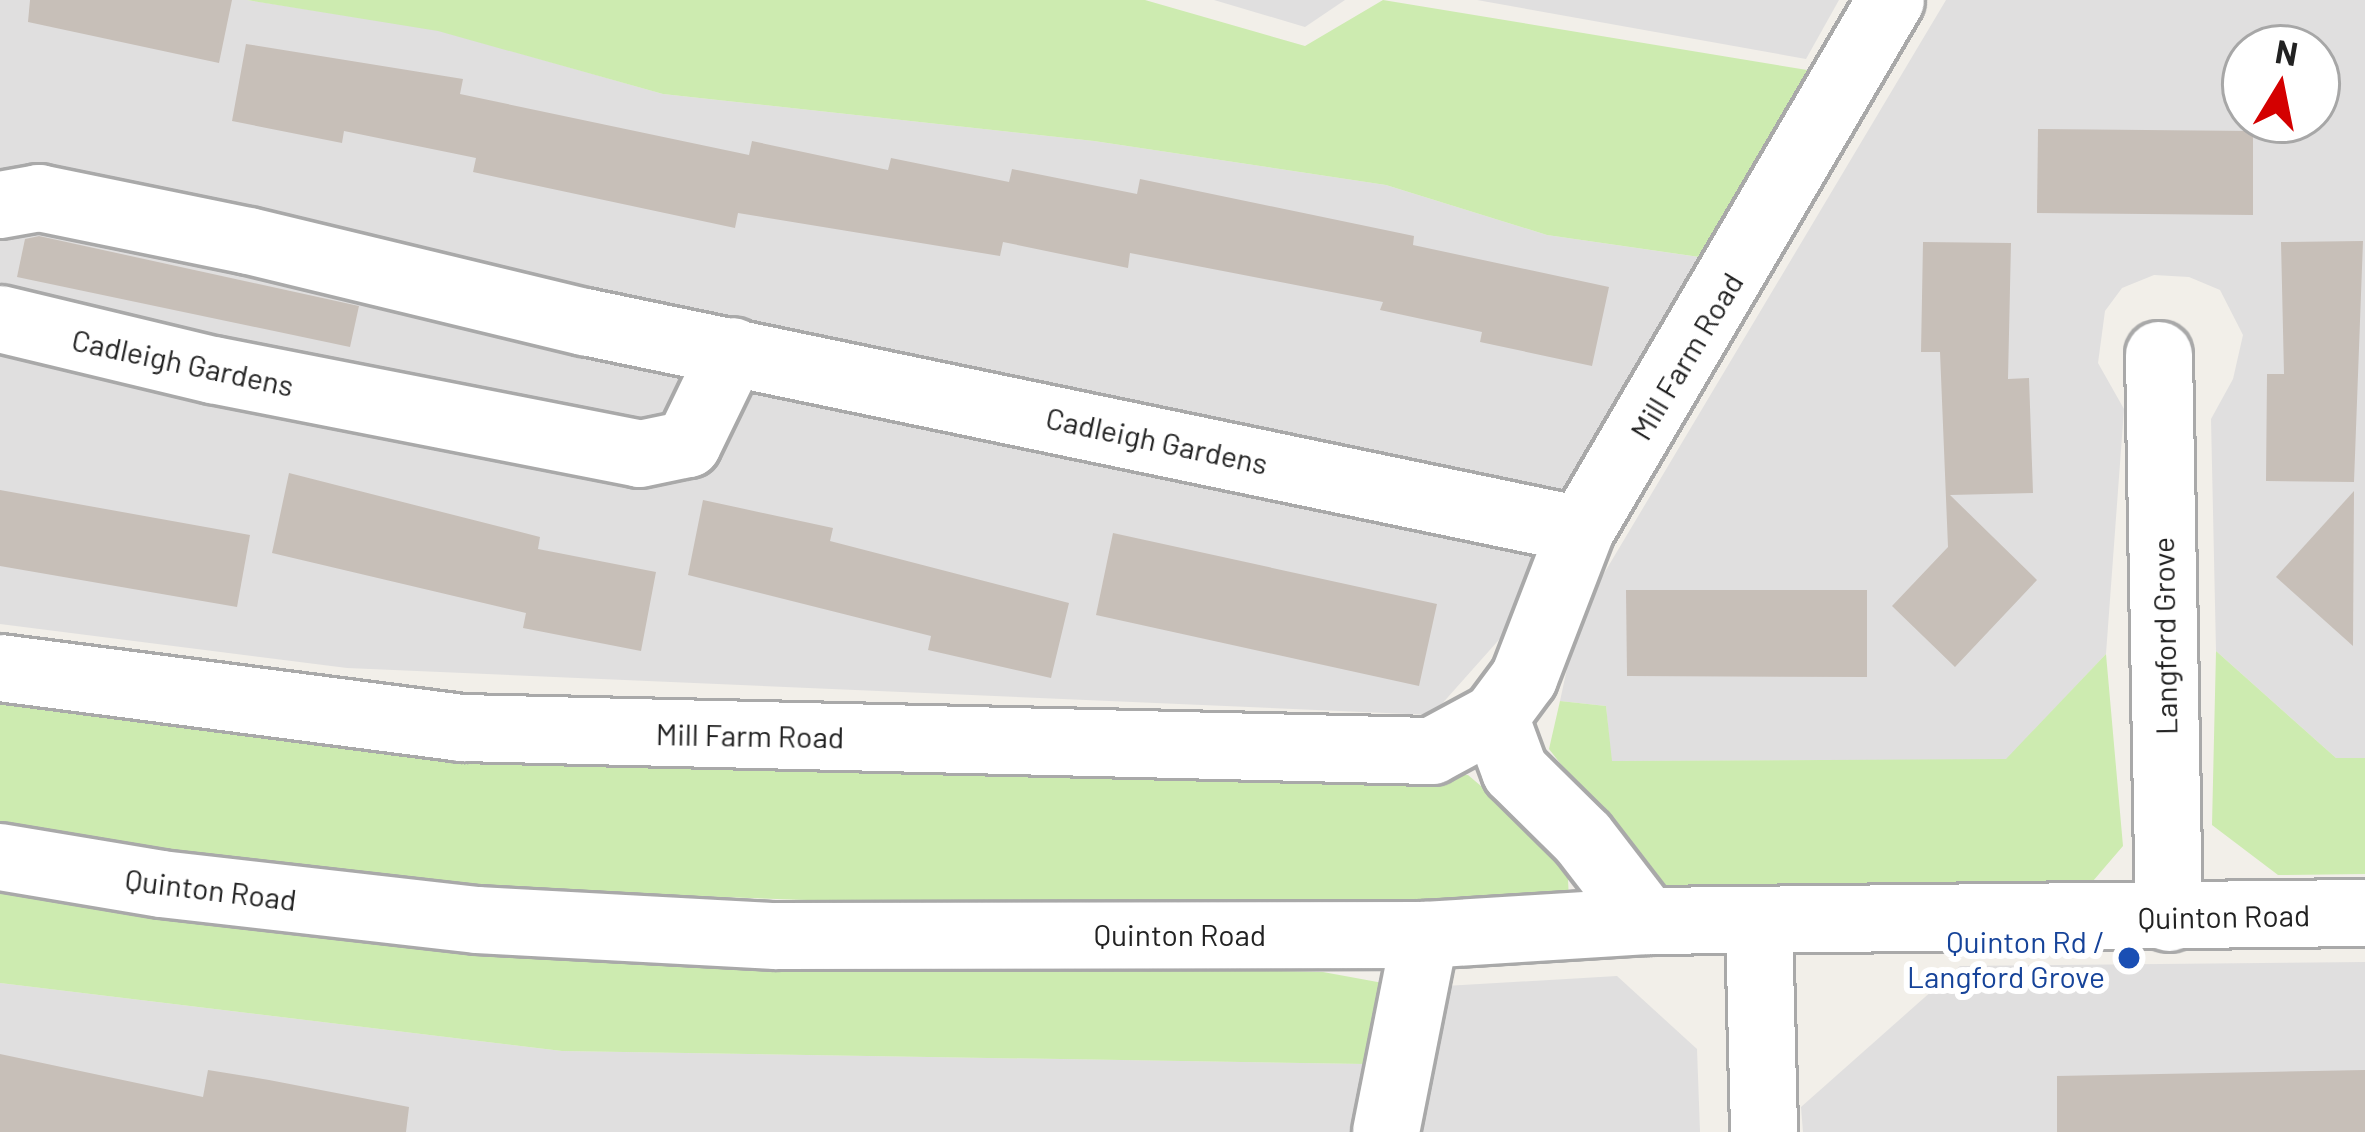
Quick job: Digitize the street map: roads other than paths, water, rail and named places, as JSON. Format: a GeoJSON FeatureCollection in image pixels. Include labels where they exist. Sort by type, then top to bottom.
{"type":"FeatureCollection","features":[{"type":"Feature","properties":{"kind":"street","name":"Mill Farm Road"},"geometry":{"type":"LineString","coordinates":[[0,668],[462,728],[1432,752],[1495,717],[1523,678],[1581,530],[1891,0]]}},
{"type":"Feature","properties":{"kind":"street","name":"Cadleigh Gardens"},"geometry":{"type":"LineString","coordinates":[[0,205],[62,203],[1581,530]]}},
{"type":"Feature","properties":{"kind":"street","name":"Cadleigh Gardens"},"geometry":{"type":"LineString","coordinates":[[0,319],[213,370],[640,454],[688,444],[733,351]]}},
{"type":"Feature","properties":{"kind":"street","name":"Langford Grove"},"geometry":{"type":"LineString","coordinates":[[2159,355],[2169,917]]}},
{"type":"Feature","properties":{"kind":"street"},"geometry":{"type":"LineString","coordinates":[[1495,717],[1515,771],[1582,838],[1647,921]]}},
{"type":"Feature","properties":{"kind":"street","name":"Quinton Road"},"geometry":{"type":"LineString","coordinates":[[0,857],[477,920],[776,936],[1425,934],[1647,921],[1759,924],[2365,913]]}},
{"type":"Feature","properties":{"kind":"street"},"geometry":{"type":"LineString","coordinates":[[1759,924],[1763,1132]]}},
{"type":"Feature","properties":{"kind":"street"},"geometry":{"type":"LineString","coordinates":[[1386,1132],[1425,934]]}},
{"type":"Feature","properties":{"kind":"place","name":"Quinton Rd / Langford Grove"},"geometry":{"type":"Point","coordinates":[2129,958]}}]}
